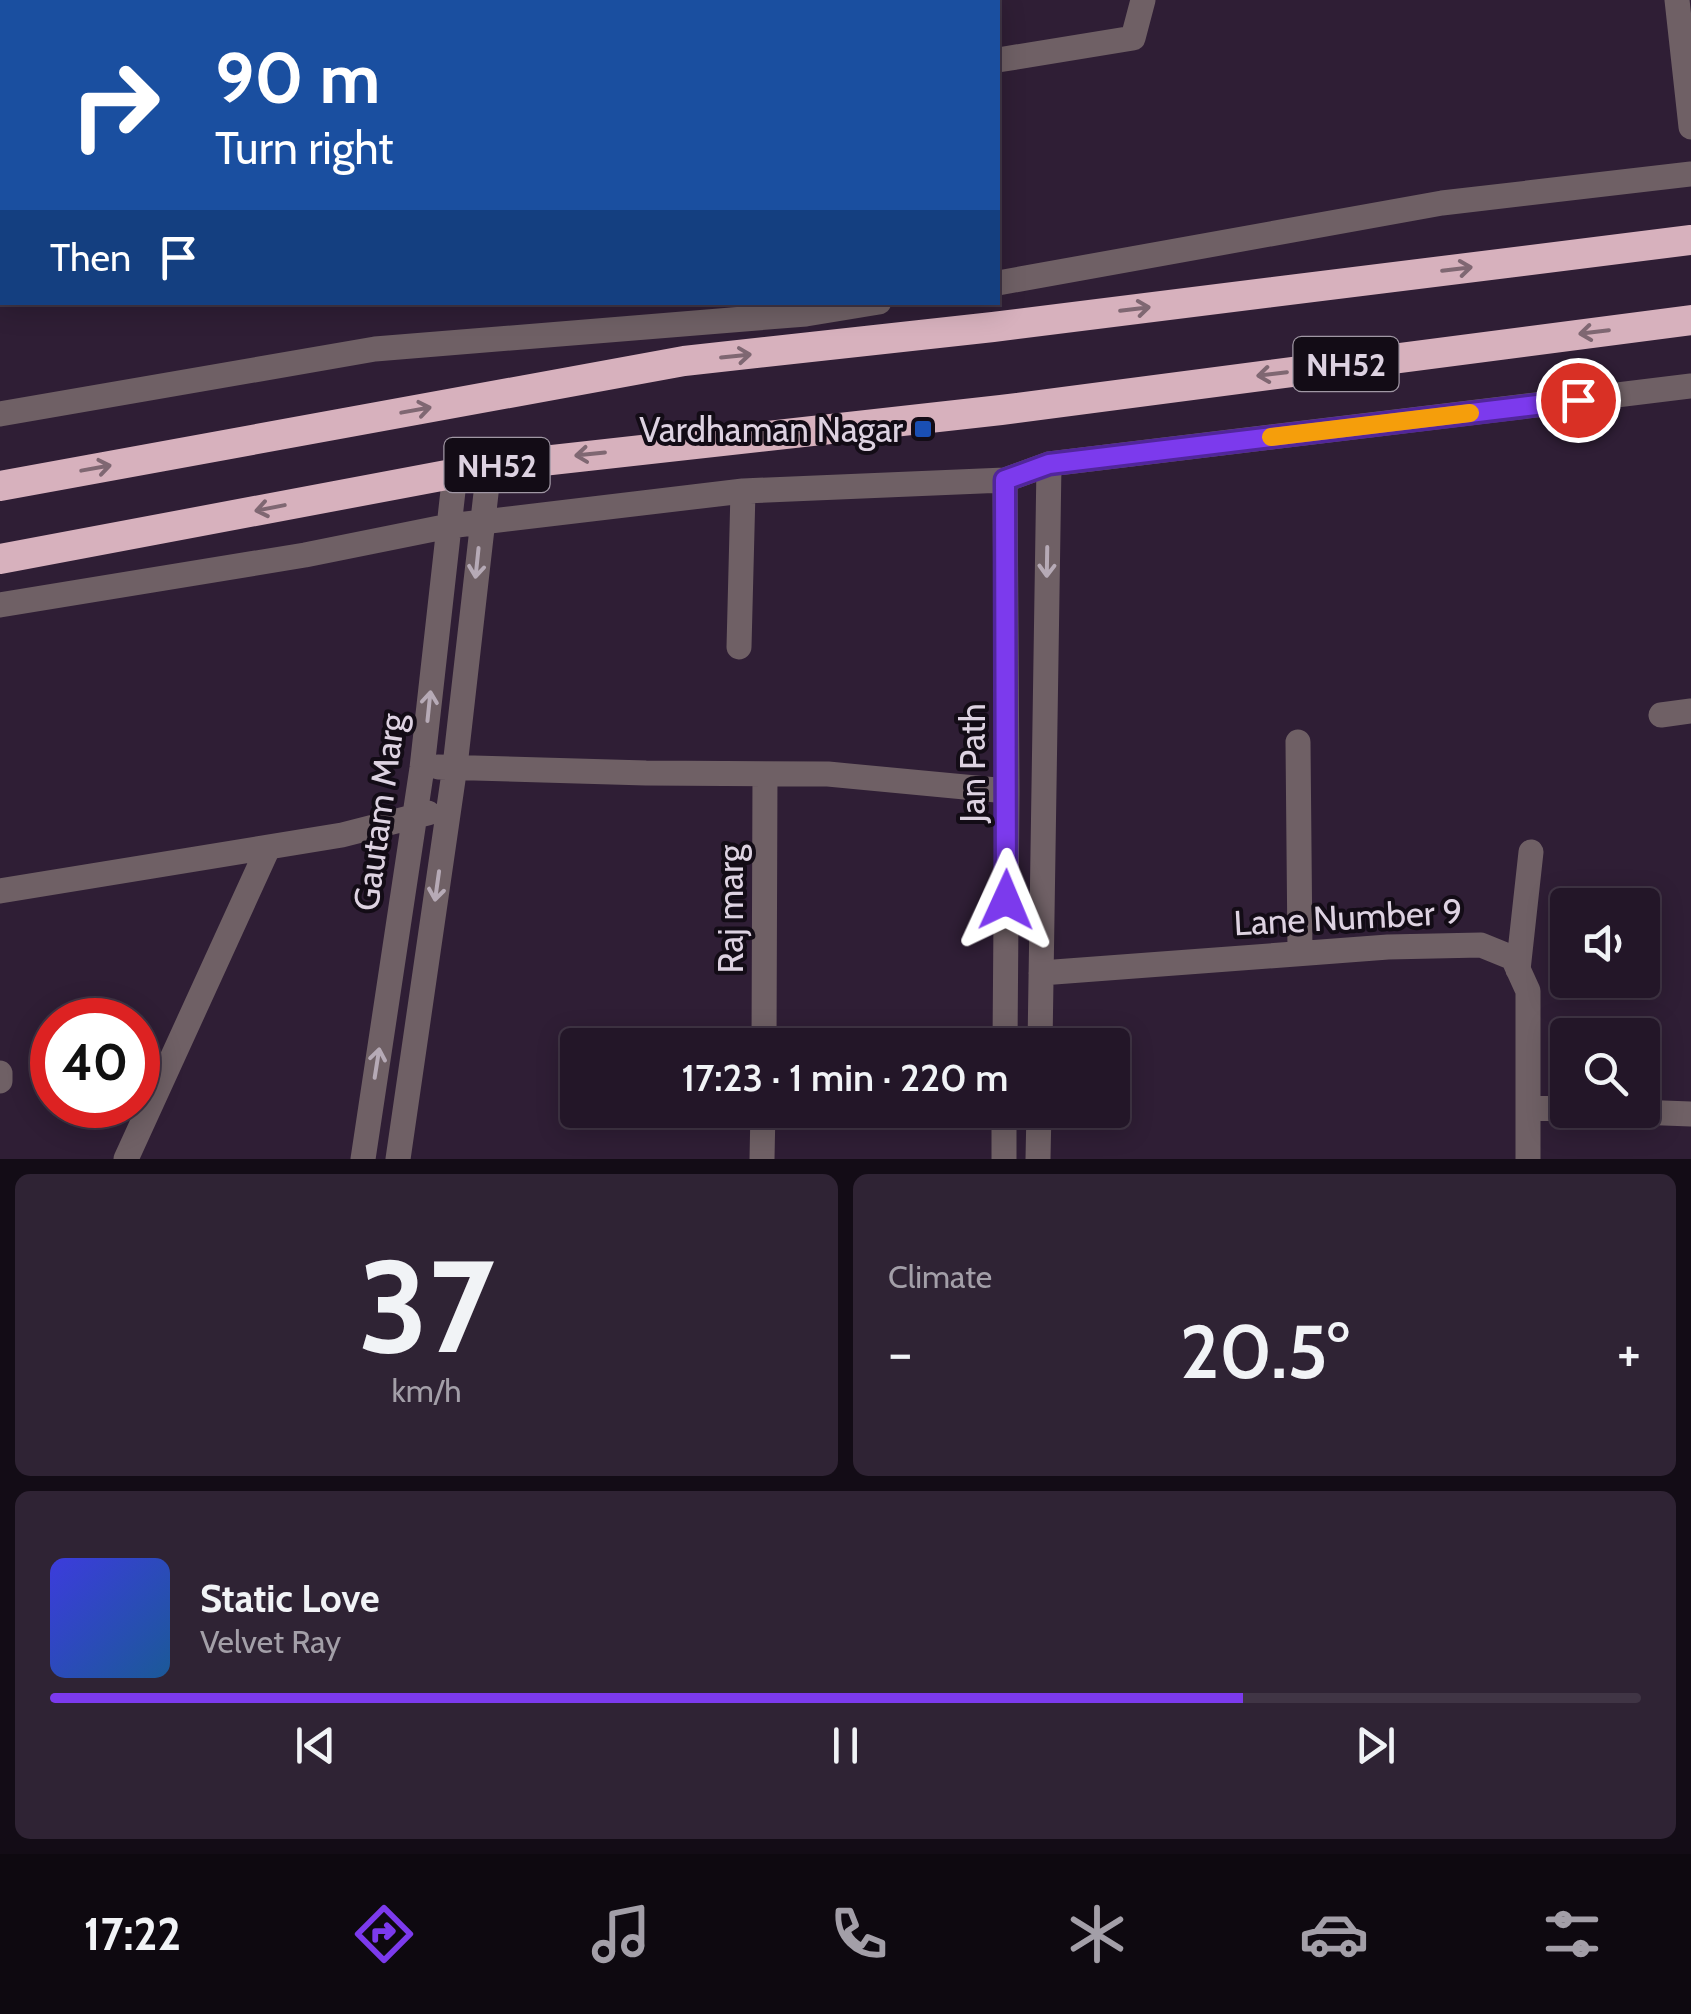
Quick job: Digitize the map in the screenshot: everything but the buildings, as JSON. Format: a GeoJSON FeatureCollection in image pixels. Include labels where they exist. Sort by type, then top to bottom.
{"type":"FeatureCollection","features":[{"type":"Feature","properties":{"kind":"highway","name":"NH52"},"geometry":{"type":"LineString","coordinates":[[0,486],[684,362],[1691,240]]}},
{"type":"Feature","properties":{"kind":"highway","name":"NH52"},"geometry":{"type":"LineString","coordinates":[[0,560],[489,466],[1000,410],[1691,320]]}},
{"type":"Feature","properties":{"kind":"street"},"geometry":{"type":"LineString","coordinates":[[1000,60],[1132,38],[1143,0]]}},
{"type":"Feature","properties":{"kind":"street"},"geometry":{"type":"LineString","coordinates":[[1677,0],[1691,127]]}},
{"type":"Feature","properties":{"kind":"street"},"geometry":{"type":"LineString","coordinates":[[1000,284],[1442,203],[1691,174]]}},
{"type":"Feature","properties":{"kind":"street"},"geometry":{"type":"LineString","coordinates":[[0,414],[374,349],[691,312],[806,314],[861,305]]}},
{"type":"Feature","properties":{"kind":"street"},"geometry":{"type":"LineString","coordinates":[[684,362],[691,312]]}},
{"type":"Feature","properties":{"kind":"street"},"geometry":{"type":"LineString","coordinates":[[0,605],[306,556],[449,526],[742,491],[1005,480],[1049,464],[1691,386]]}},
{"type":"Feature","properties":{"kind":"street","name":"Jan Path"},"geometry":{"type":"LineString","coordinates":[[1040,1028],[1049,464]]}},
{"type":"Feature","properties":{"kind":"street"},"geometry":{"type":"LineString","coordinates":[[398,1159],[455,766],[489,466]]}},
{"type":"Feature","properties":{"kind":"street","name":"Gautam Marg"},"geometry":{"type":"LineString","coordinates":[[362,1159],[422,768],[455,473]]}},
{"type":"Feature","properties":{"kind":"street","name":"Jan Path"},"geometry":{"type":"LineString","coordinates":[[1005,480],[1005,1028]]}},
{"type":"Feature","properties":{"kind":"street"},"geometry":{"type":"LineString","coordinates":[[739,647],[742,491]]}},
{"type":"Feature","properties":{"kind":"street"},"geometry":{"type":"LineString","coordinates":[[1661,715],[1691,711]]}},
{"type":"Feature","properties":{"kind":"street"},"geometry":{"type":"LineString","coordinates":[[1298,742],[1300,953]]}},
{"type":"Feature","properties":{"kind":"street"},"geometry":{"type":"LineString","coordinates":[[422,768],[828,774],[1007,791]]}},
{"type":"Feature","properties":{"kind":"street","name":"Raj marg"},"geometry":{"type":"LineString","coordinates":[[764,1028],[765,774]]}},
{"type":"Feature","properties":{"kind":"street"},"geometry":{"type":"LineString","coordinates":[[0,891],[342,835],[448,810]]}},
{"type":"Feature","properties":{"kind":"street"},"geometry":{"type":"LineString","coordinates":[[126,1159],[268,848]]}},
{"type":"Feature","properties":{"kind":"street"},"geometry":{"type":"LineString","coordinates":[[1528,1159],[1528,991],[1518,970],[1531,852]]}},
{"type":"Feature","properties":{"kind":"street","name":"Lane Number 9"},"geometry":{"type":"LineString","coordinates":[[1041,973],[1388,947],[1481,945],[1513,958],[1518,970]]}},
{"type":"Feature","properties":{"kind":"street"},"geometry":{"type":"LineString","coordinates":[[1528,1108],[1550,1109]]}},
{"type":"Feature","properties":{"kind":"street"},"geometry":{"type":"LineString","coordinates":[[1660,1113],[1691,1114]]}},
{"type":"Feature","properties":{"kind":"street"},"geometry":{"type":"LineString","coordinates":[[762,1128],[762,1159]]}},
{"type":"Feature","properties":{"kind":"street"},"geometry":{"type":"LineString","coordinates":[[1004,1128],[1004,1159]]}},
{"type":"Feature","properties":{"kind":"street"},"geometry":{"type":"LineString","coordinates":[[1038,1128],[1038,1159]]}},
{"type":"Feature","properties":{"kind":"slow traffic"},"geometry":{"type":"LineString","coordinates":[[1271,437],[1470,413]]}},
{"type":"Feature","properties":{"kind":"place","name":"Vardhaman Nagar"},"geometry":{"type":"Point","coordinates":[923,429]}},
{"type":"Feature","properties":{"kind":"route"},"geometry":{"type":"LineString","coordinates":[[1006,900],[1005,480],[1049,464],[1578,400]]}}]}
